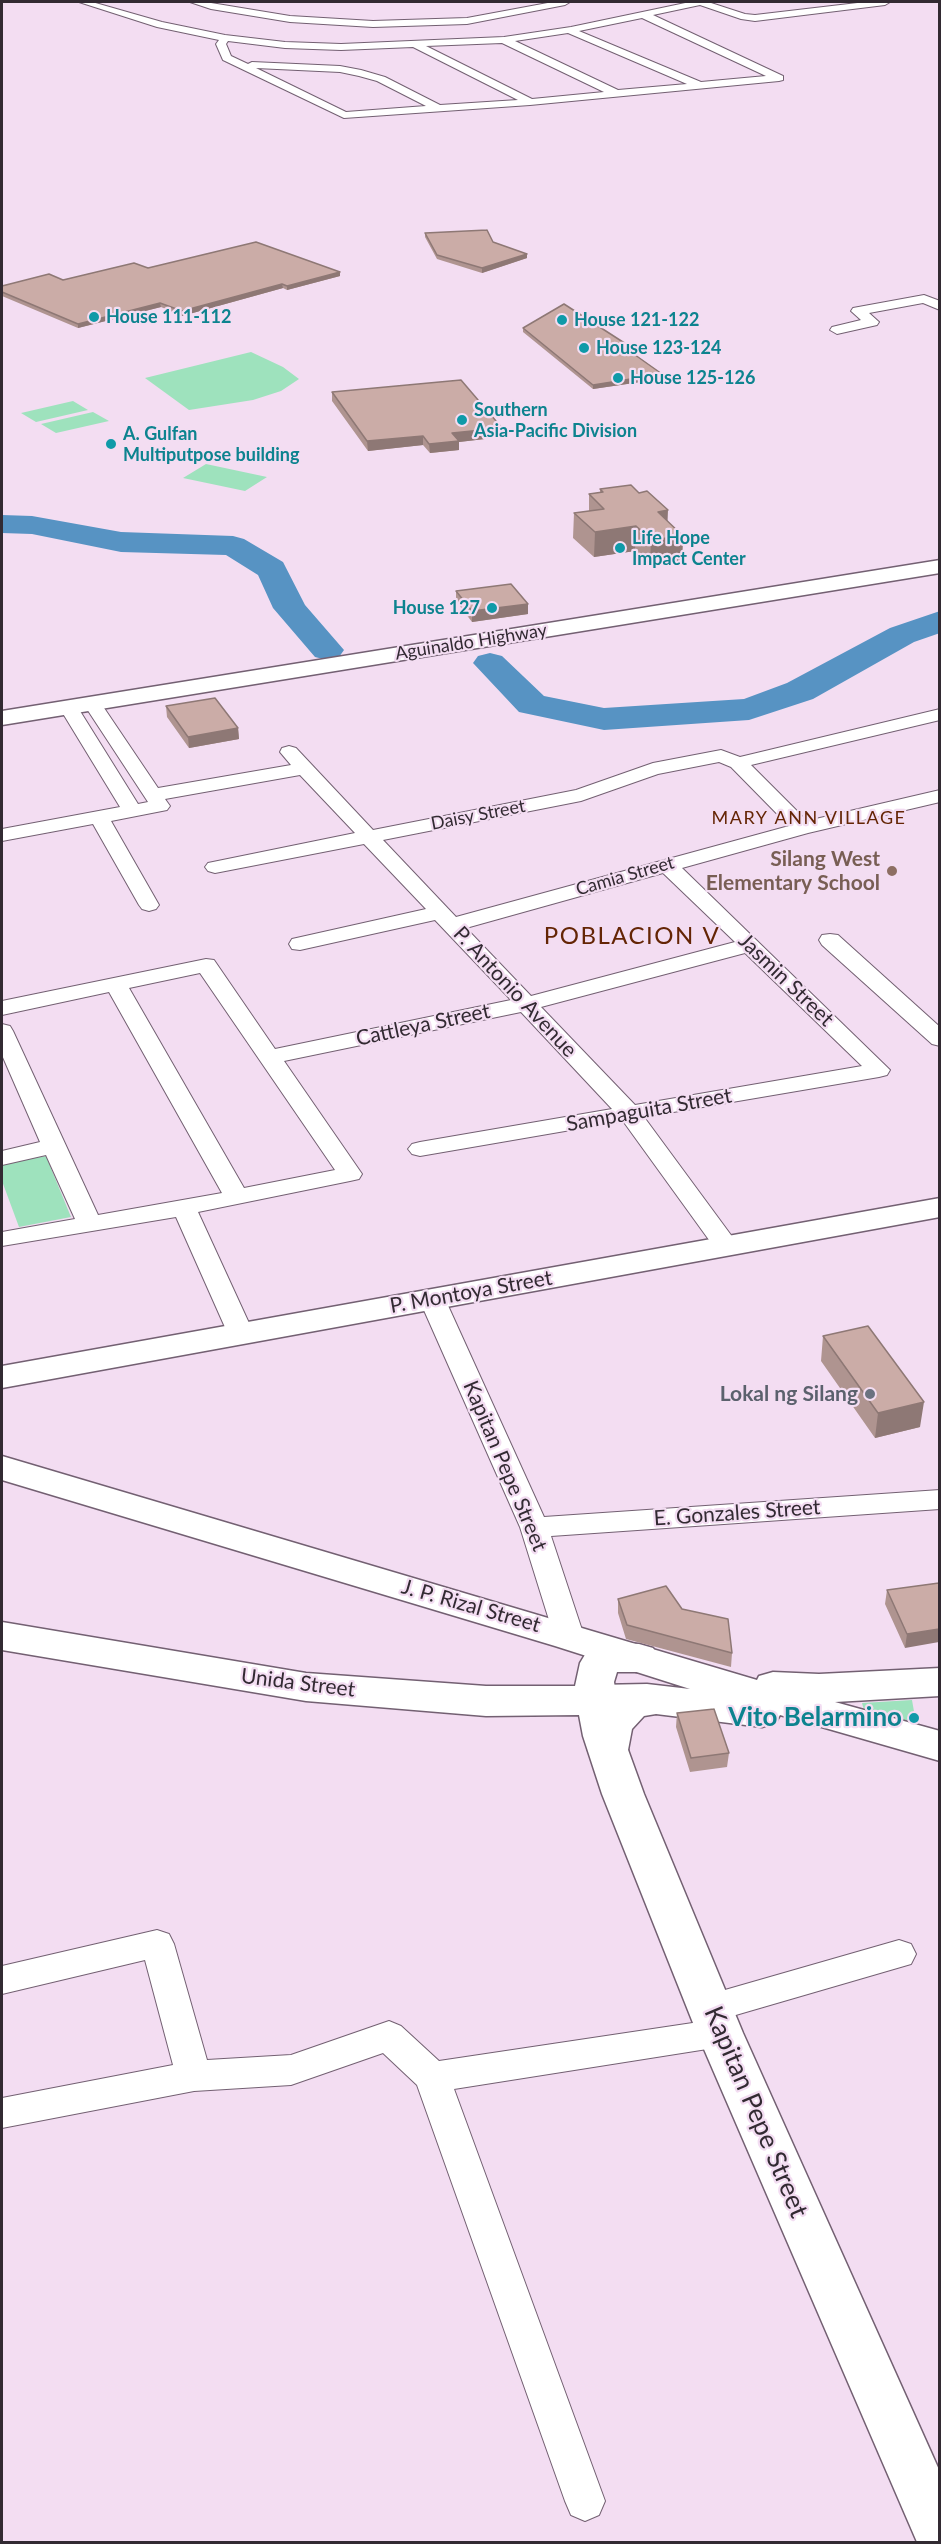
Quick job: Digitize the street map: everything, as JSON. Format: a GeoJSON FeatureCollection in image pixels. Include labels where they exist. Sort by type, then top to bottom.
{"type":"FeatureCollection","features":[{"type":"Feature","properties":{"kind":"main road","name":"Aguinaldo Highway"},"geometry":{"type":"LineString","coordinates":[[2,718],[939,566]]}},
{"type":"Feature","properties":{"kind":"main road","name":"P. Montoya Street"},"geometry":{"type":"LineString","coordinates":[[2,1377],[939,1206]]}},
{"type":"Feature","properties":{"kind":"main road","name":"J. P. Rizal Street"},"geometry":{"type":"LineString","coordinates":[[2,1467],[569,1636],[725,1685],[939,1746]]}},
{"type":"Feature","properties":{"kind":"main road","name":"Unida Street"},"geometry":{"type":"LineString","coordinates":[[2,1636],[306,1687],[486,1701],[596,1691],[859,1724]]}},
{"type":"Feature","properties":{"kind":"main road","name":"Kapitan Pepe Street"},"geometry":{"type":"LineString","coordinates":[[569,1636],[596,1691],[608,1750],[623,1794],[715,2020],[939,2534]]}},
{"type":"Feature","properties":{"kind":"main road"},"geometry":{"type":"LineString","coordinates":[[596,1691],[600,1663],[617,1657],[639,1658]]}},
{"type":"Feature","properties":{"kind":"main road"},"geometry":{"type":"LineString","coordinates":[[725,1685],[819,1688],[939,1682]]}},
{"type":"Feature","properties":{"kind":"main road"},"geometry":{"type":"LineString","coordinates":[[608,1750],[612,1729],[618,1719],[630,1706],[647,1699]]}},
{"type":"Feature","properties":{"kind":"street"},"geometry":{"type":"LineString","coordinates":[[84,2],[160,26],[225,38],[285,45],[417,45],[504,40],[571,30],[700,2],[744,17],[755,18],[885,2]]}},
{"type":"Feature","properties":{"kind":"street"},"geometry":{"type":"LineString","coordinates":[[195,2],[290,19],[373,24],[466,21],[565,2]]}},
{"type":"Feature","properties":{"kind":"street"},"geometry":{"type":"LineString","coordinates":[[511,14],[571,30],[700,86]]}},
{"type":"Feature","properties":{"kind":"street"},"geometry":{"type":"LineString","coordinates":[[225,38],[221,44],[227,58],[344,115],[530,102],[779,78],[644,15]]}},
{"type":"Feature","properties":{"kind":"street"},"geometry":{"type":"LineString","coordinates":[[504,40],[617,94]]}},
{"type":"Feature","properties":{"kind":"street"},"geometry":{"type":"LineString","coordinates":[[417,45],[530,102]]}},
{"type":"Feature","properties":{"kind":"street"},"geometry":{"type":"LineString","coordinates":[[243,65],[340,69],[361,73],[381,79],[438,108]]}},
{"type":"Feature","properties":{"kind":"street"},"geometry":{"type":"LineString","coordinates":[[837,330],[872,322],[858,311],[924,299],[939,306]]}},
{"type":"Feature","properties":{"kind":"street"},"geometry":{"type":"LineString","coordinates":[[2,835],[160,806],[92,703]]}},
{"type":"Feature","properties":{"kind":"street"},"geometry":{"type":"LineString","coordinates":[[68,707],[132,811]]}},
{"type":"Feature","properties":{"kind":"street","name":"Daisy Street"},"geometry":{"type":"LineString","coordinates":[[215,867],[580,795],[653,769],[697,759],[721,756],[738,763],[939,714]]}},
{"type":"Feature","properties":{"kind":"street","name":"P. Antonio Avenue"},"geometry":{"type":"LineString","coordinates":[[289,752],[630,1114],[726,1246]]}},
{"type":"Feature","properties":{"kind":"street"},"geometry":{"type":"LineString","coordinates":[[738,763],[803,828]]}},
{"type":"Feature","properties":{"kind":"street"},"geometry":{"type":"LineString","coordinates":[[153,795],[303,769]]}},
{"type":"Feature","properties":{"kind":"street","name":"Camia Street"},"geometry":{"type":"LineString","coordinates":[[300,945],[446,918],[668,865],[803,828],[939,796]]}},
{"type":"Feature","properties":{"kind":"street"},"geometry":{"type":"LineString","coordinates":[[99,817],[149,905]]}},
{"type":"Feature","properties":{"kind":"street","name":"Jasmin Street"},"geometry":{"type":"LineString","coordinates":[[668,865],[879,1070]]}},
{"type":"Feature","properties":{"kind":"street"},"geometry":{"type":"LineString","coordinates":[[830,940],[939,1039]]}},
{"type":"Feature","properties":{"kind":"street","name":"Cattleya Street"},"geometry":{"type":"LineString","coordinates":[[270,1057],[526,1004],[750,945]]}},
{"type":"Feature","properties":{"kind":"street"},"geometry":{"type":"LineString","coordinates":[[2,1008],[206,965],[350,1174],[184,1208],[2,1239]]}},
{"type":"Feature","properties":{"kind":"street"},"geometry":{"type":"LineString","coordinates":[[116,984],[237,1198]]}},
{"type":"Feature","properties":{"kind":"street"},"geometry":{"type":"LineString","coordinates":[[2,1031],[90,1225]]}},
{"type":"Feature","properties":{"kind":"street","name":"Sampaguita Street"},"geometry":{"type":"LineString","coordinates":[[420,1149],[879,1070]]}},
{"type":"Feature","properties":{"kind":"street"},"geometry":{"type":"LineString","coordinates":[[2,1158],[54,1146]]}},
{"type":"Feature","properties":{"kind":"street"},"geometry":{"type":"LineString","coordinates":[[184,1208],[241,1334]]}},
{"type":"Feature","properties":{"kind":"street","name":"Kapitan Pepe Street"},"geometry":{"type":"LineString","coordinates":[[432,1299],[534,1527],[569,1636]]}},
{"type":"Feature","properties":{"kind":"street","name":"E. Gonzales Street"},"geometry":{"type":"LineString","coordinates":[[534,1527],[939,1500]]}},
{"type":"Feature","properties":{"kind":"street"},"geometry":{"type":"LineString","coordinates":[[2,1980],[157,1944],[194,2076]]}},
{"type":"Feature","properties":{"kind":"street"},"geometry":{"type":"LineString","coordinates":[[432,2077],[715,2020],[899,1954]]}},
{"type":"Feature","properties":{"kind":"street"},"geometry":{"type":"LineString","coordinates":[[2,2113],[194,2076],[291,2070],[389,2036],[432,2077],[585,2501]]}},
{"type":"Feature","properties":{"kind":"green space"},"geometry":{"type":"Polygon","coordinates":[[[251,352],[283,367],[299,379],[281,391],[253,400],[189,410],[145,378],[251,352]]]}},
{"type":"Feature","properties":{"kind":"green space"},"geometry":{"type":"Polygon","coordinates":[[[73,401],[88,410],[36,422],[21,413],[73,401]]]}},
{"type":"Feature","properties":{"kind":"green space"},"geometry":{"type":"Polygon","coordinates":[[[93,412],[109,421],[56,433],[41,424],[93,412]]]}},
{"type":"Feature","properties":{"kind":"green space"},"geometry":{"type":"Polygon","coordinates":[[[206,464],[267,477],[245,491],[183,478],[206,464]]]}},
{"type":"Feature","properties":{"kind":"green space"},"geometry":{"type":"Polygon","coordinates":[[[46,1156],[71,1217],[19,1227],[2,1181],[2,1164],[46,1156]]]}},
{"type":"Feature","properties":{"kind":"green space"},"geometry":{"type":"Polygon","coordinates":[[[912,1700],[916,1723],[864,1710],[862,1703],[912,1700]]]}},
{"type":"Feature","properties":{"kind":"building"},"geometry":{"type":"Polygon","coordinates":[[[487,230],[493,242],[527,254],[482,268],[437,255],[425,233],[487,230]]]}},
{"type":"Feature","properties":{"kind":"building"},"geometry":{"type":"Polygon","coordinates":[[[256,242],[340,272],[287,286],[282,284],[182,311],[160,303],[78,324],[2,292],[2,286],[49,274],[63,280],[134,263],[148,268],[256,242]]]}},
{"type":"Feature","properties":{"kind":"building"},"geometry":{"type":"Polygon","coordinates":[[[564,304],[626,344],[621,345],[662,374],[593,385],[523,328],[564,304]]]}},
{"type":"Feature","properties":{"kind":"building","name":"Southern Asia-Pacific Division"},"geometry":{"type":"Polygon","coordinates":[[[461,380],[502,428],[452,433],[459,441],[429,444],[423,436],[367,441],[332,392],[461,380]]]}},
{"type":"Feature","properties":{"kind":"building"},"geometry":{"type":"Polygon","coordinates":[[[631,485],[639,493],[647,491],[668,510],[658,512],[683,536],[651,540],[636,526],[595,532],[574,513],[604,509],[589,494],[603,492],[600,489],[631,485]]]}},
{"type":"Feature","properties":{"kind":"building"},"geometry":{"type":"Polygon","coordinates":[[[511,584],[528,604],[472,611],[456,591],[511,584]]]}},
{"type":"Feature","properties":{"kind":"building"},"geometry":{"type":"Polygon","coordinates":[[[215,698],[238,728],[188,737],[166,706],[215,698]]]}},
{"type":"Feature","properties":{"kind":"building"},"geometry":{"type":"Polygon","coordinates":[[[868,1326],[924,1402],[878,1413],[823,1336],[868,1326]]]}},
{"type":"Feature","properties":{"kind":"building"},"geometry":{"type":"Polygon","coordinates":[[[939,1583],[939,1629],[907,1634],[887,1590],[939,1583]]]}},
{"type":"Feature","properties":{"kind":"building"},"geometry":{"type":"Polygon","coordinates":[[[666,1586],[682,1609],[728,1619],[732,1653],[627,1625],[618,1599],[666,1586]]]}},
{"type":"Feature","properties":{"kind":"building"},"geometry":{"type":"Polygon","coordinates":[[[714,1709],[729,1753],[691,1758],[677,1713],[714,1709]]]}},
{"type":"Feature","properties":{"kind":"waterway"},"geometry":{"type":"LineString","coordinates":[[2,524],[32,525],[121,542],[233,546],[272,569],[290,608],[327,650]]}},
{"type":"Feature","properties":{"kind":"waterway"},"geometry":{"type":"LineString","coordinates":[[490,663],[532,704],[604,719],[749,709],[800,691],[902,635],[940,621]]}},
{"type":"Feature","properties":{"kind":"place","name":"House 111-112"},"geometry":{"type":"Point","coordinates":[94,317]}},
{"type":"Feature","properties":{"kind":"place","name":"House 121-122"},"geometry":{"type":"Point","coordinates":[562,320]}},
{"type":"Feature","properties":{"kind":"place","name":"House 123-124"},"geometry":{"type":"Point","coordinates":[584,348]}},
{"type":"Feature","properties":{"kind":"place","name":"House 125-126"},"geometry":{"type":"Point","coordinates":[618,378]}},
{"type":"Feature","properties":{"kind":"place","name":"Southern Asia-Pacific Division"},"geometry":{"type":"Point","coordinates":[462,420]}},
{"type":"Feature","properties":{"kind":"place","name":"A. Gulfan Multiputpose building"},"geometry":{"type":"Point","coordinates":[111,444]}},
{"type":"Feature","properties":{"kind":"place","name":"Life Hope Impact Center"},"geometry":{"type":"Point","coordinates":[620,548]}},
{"type":"Feature","properties":{"kind":"place","name":"House 127"},"geometry":{"type":"Point","coordinates":[492,608]}},
{"type":"Feature","properties":{"kind":"place","name":"Silang West Elementary School"},"geometry":{"type":"Point","coordinates":[892,871]}},
{"type":"Feature","properties":{"kind":"place","name":"Lokal ng Silang"},"geometry":{"type":"Point","coordinates":[870,1394]}},
{"type":"Feature","properties":{"kind":"place","name":"Vito Belarmino"},"geometry":{"type":"Point","coordinates":[914,1718]}},
{"type":"Feature","properties":{"kind":"district","name":"MARY ANN VILLAGE"},"geometry":{"type":"Point","coordinates":[809,818]}},
{"type":"Feature","properties":{"kind":"district","name":"POBLACION V"},"geometry":{"type":"Point","coordinates":[632,936]}}]}
